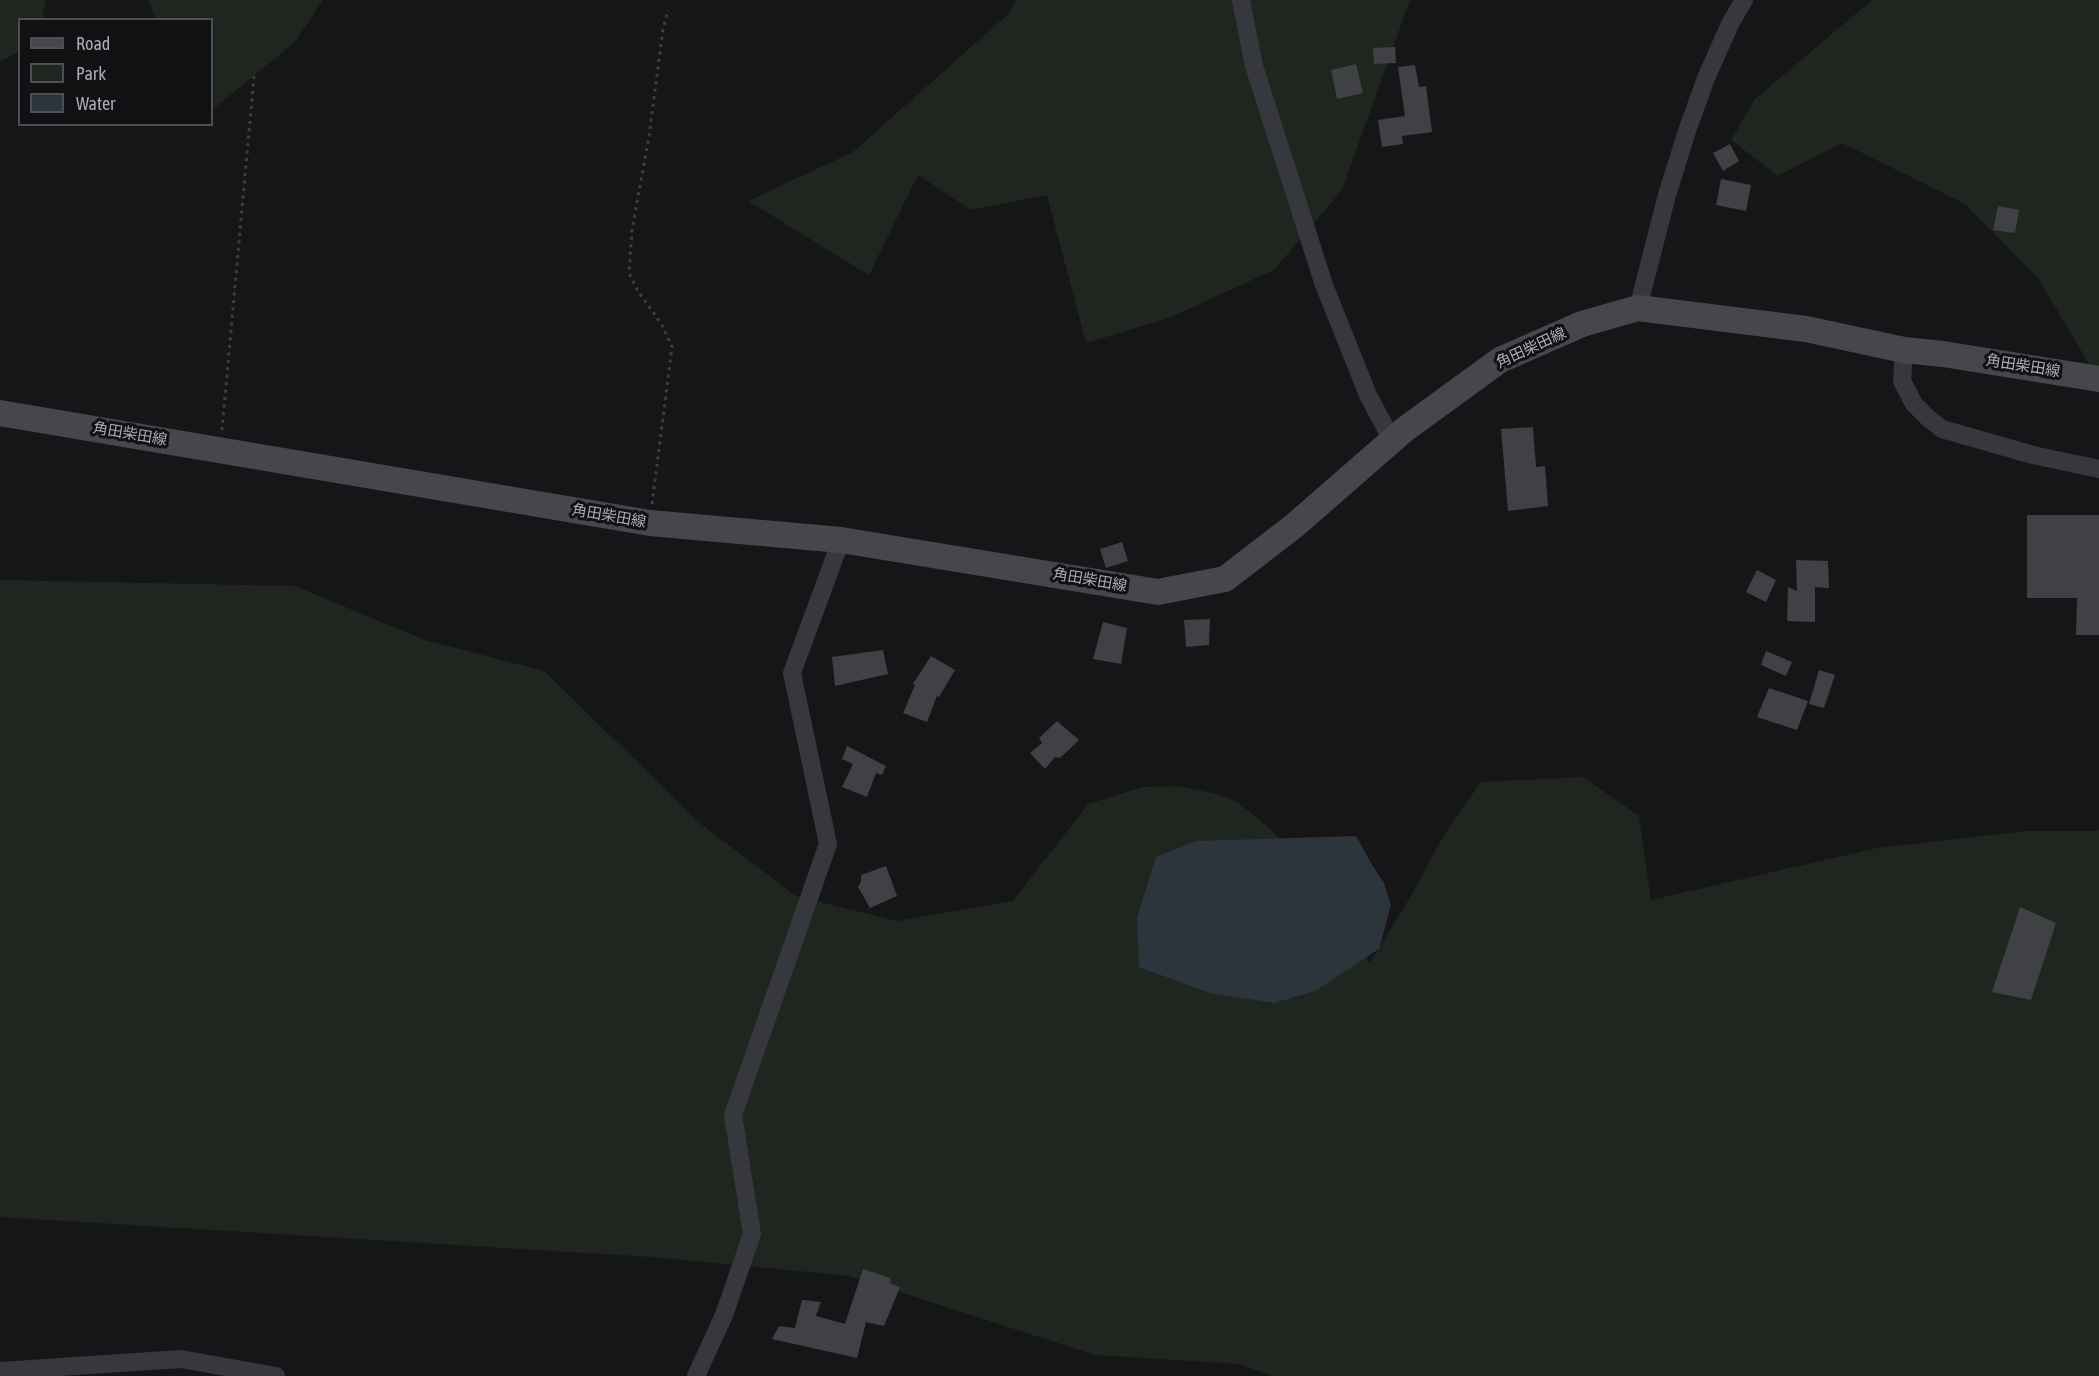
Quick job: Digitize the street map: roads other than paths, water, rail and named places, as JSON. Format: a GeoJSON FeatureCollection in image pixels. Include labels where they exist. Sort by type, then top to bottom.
{"type":"FeatureCollection","features":[{"type":"Feature","properties":{"kind":"main road","name":"角田柴田線"},"geometry":{"type":"LineString","coordinates":[[0,413],[650,523],[841,540],[1158,592],[1225,579],[1294,526],[1393,442],[1404,430],[1500,360],[1582,324],[1638,308],[1806,329],[1904,350],[2099,379]]}},
{"type":"Feature","properties":{"kind":"street"},"geometry":{"type":"LineString","coordinates":[[1241,0],[1254,66],[1324,285],[1368,395],[1393,442]]}},
{"type":"Feature","properties":{"kind":"street"},"geometry":{"type":"LineString","coordinates":[[1638,308],[1686,131],[1706,78],[1730,24],[1744,0]]}},
{"type":"Feature","properties":{"kind":"street"},"geometry":{"type":"LineString","coordinates":[[1904,350],[1902,381],[1914,404],[1942,429],[2033,455],[2099,470]]}},
{"type":"Feature","properties":{"kind":"street"},"geometry":{"type":"LineString","coordinates":[[696,1376],[724,1315],[752,1234],[734,1115],[828,843],[792,673],[841,540]]}},
{"type":"Feature","properties":{"kind":"street"},"geometry":{"type":"LineString","coordinates":[[0,1371],[181,1359],[276,1376]]}},
{"type":"Feature","properties":{"kind":"water"},"geometry":{"type":"Polygon","coordinates":[[[1356,836],[1384,883],[1391,905],[1379,949],[1315,991],[1274,1003],[1210,993],[1139,967],[1137,918],[1156,857],[1196,841],[1356,836]]]}}]}
